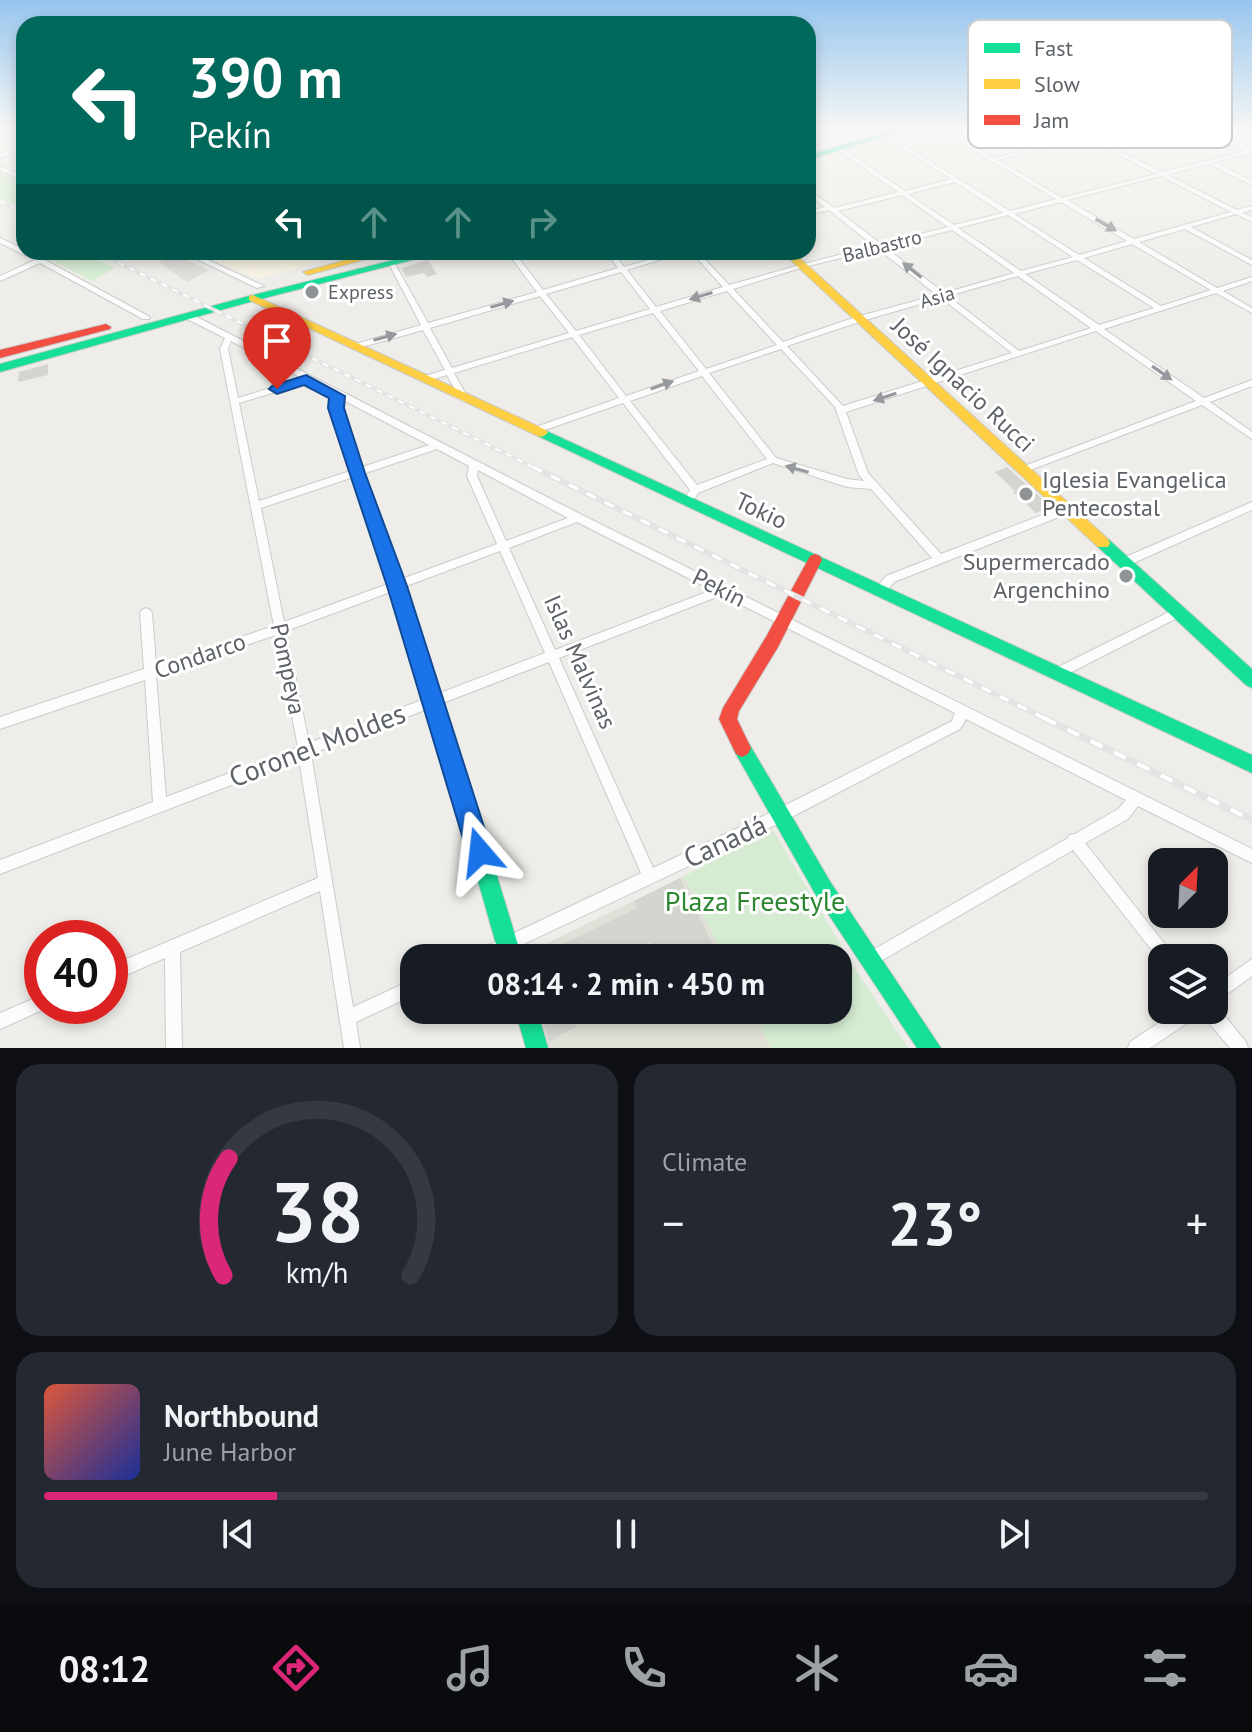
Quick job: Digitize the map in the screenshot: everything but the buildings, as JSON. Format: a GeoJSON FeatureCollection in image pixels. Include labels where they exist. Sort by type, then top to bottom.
{"type":"FeatureCollection","features":[{"type":"Feature","properties":{"kind":"main road"},"geometry":{"type":"LineString","coordinates":[[0,368],[188,316],[349,260]]}},
{"type":"Feature","properties":{"kind":"main road"},"geometry":{"type":"LineString","coordinates":[[2,351],[381,260]]}},
{"type":"Feature","properties":{"kind":"main road","name":"José Ignacio Rucci"},"geometry":{"type":"LineString","coordinates":[[796,260],[1252,679]]}},
{"type":"Feature","properties":{"kind":"main road","name":"Tokio"},"geometry":{"type":"LineString","coordinates":[[256,292],[355,347],[536,430],[691,496],[815,560],[1252,764]]}},
{"type":"Feature","properties":{"kind":"main road"},"geometry":{"type":"LineString","coordinates":[[337,396],[336,408],[434,700],[507,944]]}},
{"type":"Feature","properties":{"kind":"main road"},"geometry":{"type":"LineString","coordinates":[[815,560],[772,642],[731,708],[728,719],[736,742],[869,960],[930,1048]]}},
{"type":"Feature","properties":{"kind":"main road"},"geometry":{"type":"LineString","coordinates":[[530,1024],[537,1048]]}},
{"type":"Feature","properties":{"kind":"street"},"geometry":{"type":"LineString","coordinates":[[883,179],[1252,436]]}},
{"type":"Feature","properties":{"kind":"street"},"geometry":{"type":"LineString","coordinates":[[1026,179],[1252,311]]}},
{"type":"Feature","properties":{"kind":"street","name":"Balbastro"},"geometry":{"type":"LineString","coordinates":[[424,379],[802,266],[1146,179]]}},
{"type":"Feature","properties":{"kind":"street"},"geometry":{"type":"LineString","coordinates":[[1170,179],[1252,220]]}},
{"type":"Feature","properties":{"kind":"street"},"geometry":{"type":"LineString","coordinates":[[816,212],[956,180],[1159,308]]}},
{"type":"Feature","properties":{"kind":"street"},"geometry":{"type":"LineString","coordinates":[[816,197],[1017,353]]}},
{"type":"Feature","properties":{"kind":"street","name":"Asia"},"geometry":{"type":"LineString","coordinates":[[536,430],[859,319],[1252,208]]}},
{"type":"Feature","properties":{"kind":"street"},"geometry":{"type":"LineString","coordinates":[[1186,227],[1252,263]]}},
{"type":"Feature","properties":{"kind":"street"},"geometry":{"type":"LineString","coordinates":[[0,279],[41,260],[146,317]]}},
{"type":"Feature","properties":{"kind":"street","name":"Tokio"},"geometry":{"type":"LineString","coordinates":[[202,260],[256,292]]}},
{"type":"Feature","properties":{"kind":"street"},"geometry":{"type":"LineString","coordinates":[[390,260],[464,398]]}},
{"type":"Feature","properties":{"kind":"street"},"geometry":{"type":"LineString","coordinates":[[516,260],[623,398],[691,496],[773,460]]}},
{"type":"Feature","properties":{"kind":"street"},"geometry":{"type":"LineString","coordinates":[[616,260],[773,460],[847,483],[873,486]]}},
{"type":"Feature","properties":{"kind":"street"},"geometry":{"type":"LineString","coordinates":[[355,347],[656,260]]}},
{"type":"Feature","properties":{"kind":"street"},"geometry":{"type":"LineString","coordinates":[[702,260],[842,410],[859,466],[873,486],[939,559]]}},
{"type":"Feature","properties":{"kind":"street"},"geometry":{"type":"LineString","coordinates":[[842,410],[1252,279]]}},
{"type":"Feature","properties":{"kind":"street","name":"Pekín"},"geometry":{"type":"LineString","coordinates":[[188,316],[337,396],[1252,856]]}},
{"type":"Feature","properties":{"kind":"street","name":"Pompeya"},"geometry":{"type":"LineString","coordinates":[[228,339],[224,349],[304,748],[352,1048]]}},
{"type":"Feature","properties":{"kind":"street"},"geometry":{"type":"LineString","coordinates":[[234,402],[306,380]]}},
{"type":"Feature","properties":{"kind":"street"},"geometry":{"type":"LineString","coordinates":[[1022,470],[1252,383]]}},
{"type":"Feature","properties":{"kind":"street"},"geometry":{"type":"LineString","coordinates":[[256,506],[436,446]]}},
{"type":"Feature","properties":{"kind":"street","name":"Islas Malvinas"},"geometry":{"type":"LineString","coordinates":[[474,465],[472,476],[554,654],[650,877]]}},
{"type":"Feature","properties":{"kind":"street"},"geometry":{"type":"LineString","coordinates":[[1125,562],[1252,506]]}},
{"type":"Feature","properties":{"kind":"street"},"geometry":{"type":"LineString","coordinates":[[880,590],[890,579],[1066,510]]}},
{"type":"Feature","properties":{"kind":"street","name":"Condarco"},"geometry":{"type":"LineString","coordinates":[[0,723],[279,629],[578,518]]}},
{"type":"Feature","properties":{"kind":"street","name":"Coronel Moldes"},"geometry":{"type":"LineString","coordinates":[[0,867],[304,748],[724,590]]}},
{"type":"Feature","properties":{"kind":"street"},"geometry":{"type":"LineString","coordinates":[[1058,673],[1179,612]]}},
{"type":"Feature","properties":{"kind":"street"},"geometry":{"type":"LineString","coordinates":[[146,613],[160,806]]}},
{"type":"Feature","properties":{"kind":"street","name":"Canadá"},"geometry":{"type":"LineString","coordinates":[[522,944],[956,725],[963,711]]}},
{"type":"Feature","properties":{"kind":"street"},"geometry":{"type":"LineString","coordinates":[[869,960],[1123,814],[1136,797]]}},
{"type":"Feature","properties":{"kind":"street"},"geometry":{"type":"LineString","coordinates":[[1074,840],[1156,944]]}},
{"type":"Feature","properties":{"kind":"street"},"geometry":{"type":"LineString","coordinates":[[128,966],[325,882]]}},
{"type":"Feature","properties":{"kind":"street"},"geometry":{"type":"LineString","coordinates":[[172,947],[174,1048]]}},
{"type":"Feature","properties":{"kind":"street"},"geometry":{"type":"LineString","coordinates":[[1228,985],[1252,967]]}},
{"type":"Feature","properties":{"kind":"street"},"geometry":{"type":"LineString","coordinates":[[348,1018],[400,994]]}},
{"type":"Feature","properties":{"kind":"street"},"geometry":{"type":"LineString","coordinates":[[0,1021],[24,1011]]}},
{"type":"Feature","properties":{"kind":"street"},"geometry":{"type":"LineString","coordinates":[[1136,1048],[1171,1024]]}},
{"type":"Feature","properties":{"kind":"street"},"geometry":{"type":"LineString","coordinates":[[1220,1024],[1240,1048]]}},
{"type":"Feature","properties":{"kind":"shaded area"},"geometry":{"type":"Polygon","coordinates":[[[188,260],[209,270],[187,282],[159,262],[188,260]]]}},
{"type":"Feature","properties":{"kind":"shaded area"},"geometry":{"type":"Polygon","coordinates":[[[212,260],[325,260],[257,279],[212,260]]]}},
{"type":"Feature","properties":{"kind":"shaded area"},"geometry":{"type":"Polygon","coordinates":[[[684,876],[718,944],[545,944],[684,876]]]}},
{"type":"Feature","properties":{"kind":"shaded area"},"geometry":{"type":"Polygon","coordinates":[[[541,1024],[758,1024],[771,1048],[548,1048],[541,1024]]]}},
{"type":"Feature","properties":{"kind":"green space"},"geometry":{"type":"Polygon","coordinates":[[[0,179],[16,179],[16,205],[0,198],[0,179]]]}},
{"type":"Feature","properties":{"kind":"green space"},"geometry":{"type":"Polygon","coordinates":[[[51,260],[97,260],[115,268],[92,281],[51,260]]]}},
{"type":"Feature","properties":{"kind":"green space","name":"Plaza Freestyle"},"geometry":{"type":"Polygon","coordinates":[[[773,830],[840,944],[718,944],[684,876],[773,830]]]}},
{"type":"Feature","properties":{"kind":"green space","name":"Plaza Freestyle"},"geometry":{"type":"Polygon","coordinates":[[[852,964],[908,1048],[771,1048],[758,1024],[852,1024],[852,964]]]}},
{"type":"Feature","properties":{"kind":"railway"},"geometry":{"type":"LineString","coordinates":[[0,201],[16,209]]}},
{"type":"Feature","properties":{"kind":"railway"},"geometry":{"type":"LineString","coordinates":[[113,260],[537,469]]}},
{"type":"Feature","properties":{"kind":"railway"},"geometry":{"type":"LineString","coordinates":[[533,467],[1048,720]]}},
{"type":"Feature","properties":{"kind":"railway"},"geometry":{"type":"LineString","coordinates":[[1044,718],[1252,820]]}},
{"type":"Feature","properties":{"kind":"traffic: fast"},"geometry":{"type":"LineString","coordinates":[[0,368],[253,298],[406,260]]}},
{"type":"Feature","properties":{"kind":"traffic: fast"},"geometry":{"type":"LineString","coordinates":[[542,433],[1252,764]]}},
{"type":"Feature","properties":{"kind":"traffic: fast"},"geometry":{"type":"LineString","coordinates":[[1103,543],[1252,680]]}},
{"type":"Feature","properties":{"kind":"traffic: fast"},"geometry":{"type":"LineString","coordinates":[[742,748],[824,890],[930,1048]]}},
{"type":"Feature","properties":{"kind":"traffic: fast"},"geometry":{"type":"LineString","coordinates":[[480,853],[507,944]]}},
{"type":"Feature","properties":{"kind":"traffic: fast"},"geometry":{"type":"LineString","coordinates":[[530,1024],[537,1048]]}},
{"type":"Feature","properties":{"kind":"traffic: slow"},"geometry":{"type":"LineString","coordinates":[[308,272],[355,260]]}},
{"type":"Feature","properties":{"kind":"traffic: slow"},"geometry":{"type":"LineString","coordinates":[[796,260],[1103,543]]}},
{"type":"Feature","properties":{"kind":"traffic: slow"},"geometry":{"type":"LineString","coordinates":[[253,298],[542,433]]}},
{"type":"Feature","properties":{"kind":"traffic: slow"},"geometry":{"type":"LineString","coordinates":[[337,396],[336,408],[434,700],[480,853]]}},
{"type":"Feature","properties":{"kind":"traffic: jam"},"geometry":{"type":"LineString","coordinates":[[0,354],[106,327]]}},
{"type":"Feature","properties":{"kind":"traffic: jam"},"geometry":{"type":"LineString","coordinates":[[742,748],[728,719],[731,708],[772,642],[815,560]]}},
{"type":"Feature","properties":{"kind":"place","name":"Express"},"geometry":{"type":"Point","coordinates":[312,292]}},
{"type":"Feature","properties":{"kind":"place","name":"Iglesia Evangelica Pentecostal"},"geometry":{"type":"Point","coordinates":[1026,494]}},
{"type":"Feature","properties":{"kind":"place","name":"Supermercado Argenchino"},"geometry":{"type":"Point","coordinates":[1126,576]}},
{"type":"Feature","properties":{"kind":"route"},"geometry":{"type":"LineString","coordinates":[[277,389],[306,380],[337,396],[336,408],[434,700],[480,852]]}}]}
